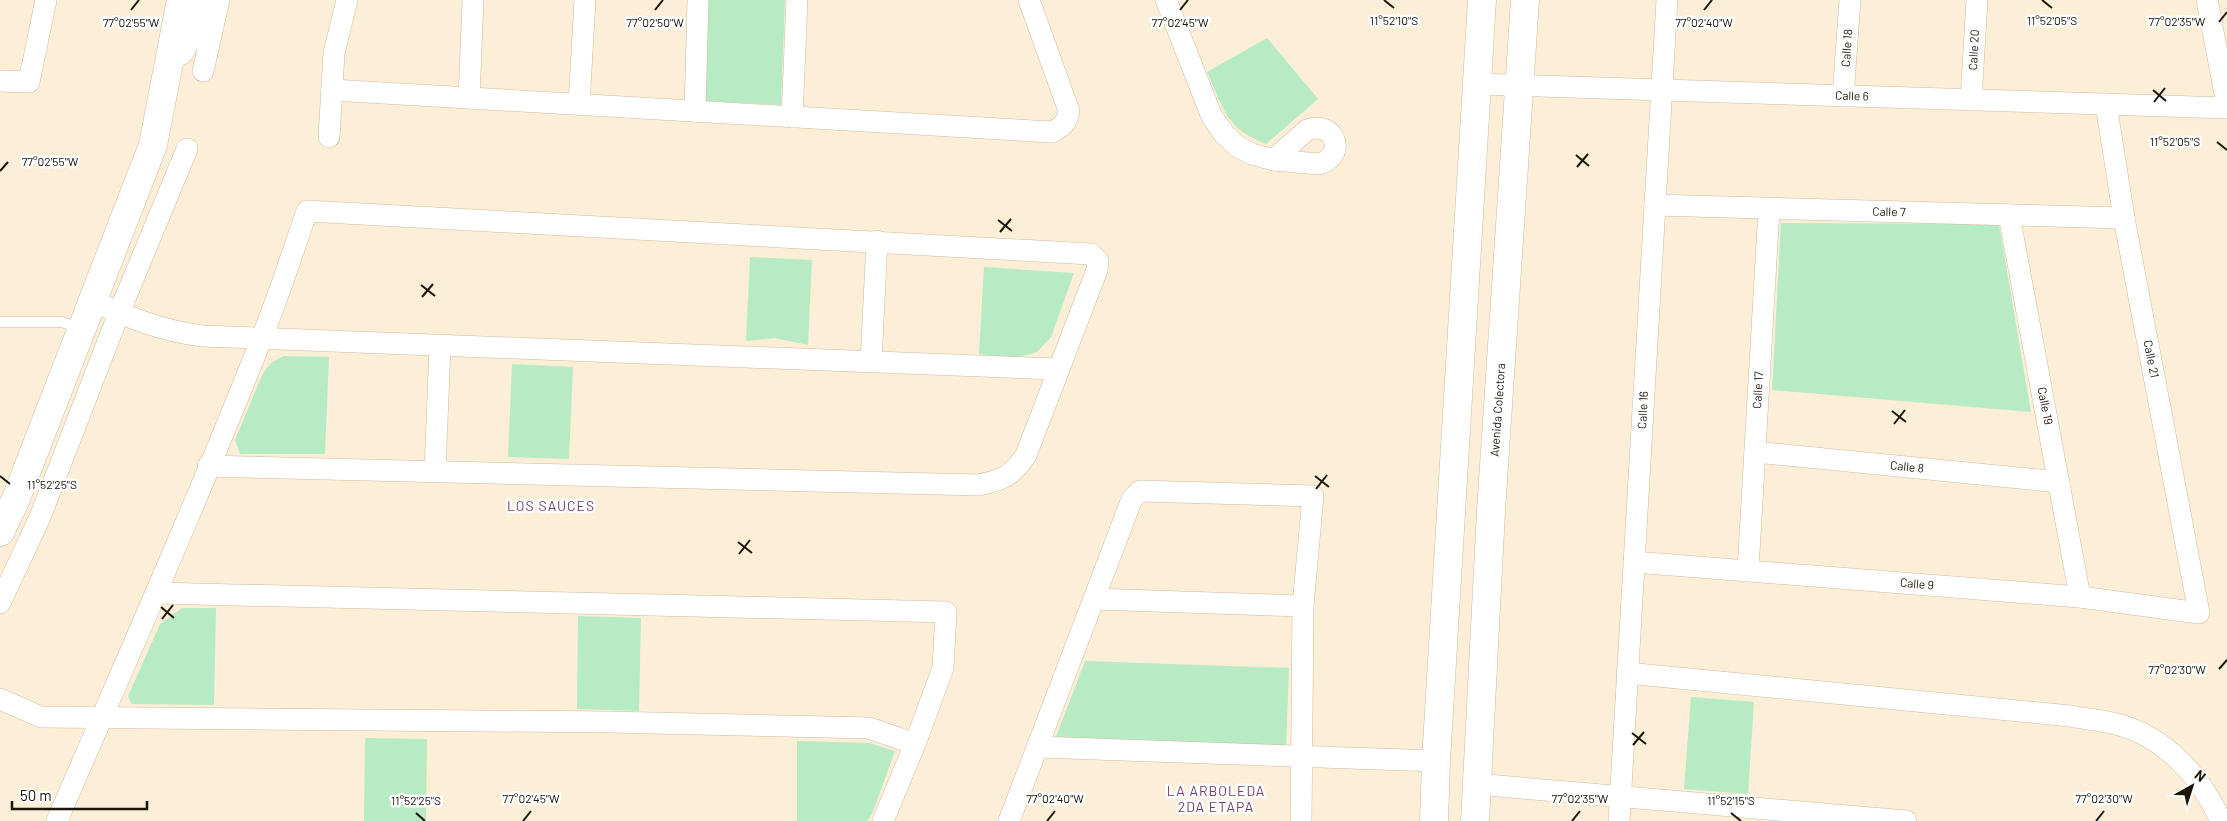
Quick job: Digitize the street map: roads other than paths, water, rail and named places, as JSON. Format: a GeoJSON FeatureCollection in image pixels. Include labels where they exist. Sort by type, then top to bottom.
{"type":"FeatureCollection","features":[{"type":"Feature","properties":{"kind":"street"},"geometry":{"type":"LineString","coordinates":[[0,81],[29,82],[46,0]]}},
{"type":"Feature","properties":{"kind":"street"},"geometry":{"type":"LineString","coordinates":[[0,532],[15,501],[152,145],[181,0]]}},
{"type":"Feature","properties":{"kind":"street"},"geometry":{"type":"LineString","coordinates":[[166,76],[207,0]]}},
{"type":"Feature","properties":{"kind":"street"},"geometry":{"type":"LineString","coordinates":[[203,71],[219,0]]}},
{"type":"Feature","properties":{"kind":"street"},"geometry":{"type":"LineString","coordinates":[[329,137],[334,54],[347,0]]}},
{"type":"Feature","properties":{"kind":"street"},"geometry":{"type":"LineString","coordinates":[[468,98],[473,0]]}},
{"type":"Feature","properties":{"kind":"street"},"geometry":{"type":"LineString","coordinates":[[579,104],[585,0]]}},
{"type":"Feature","properties":{"kind":"street"},"geometry":{"type":"LineString","coordinates":[[695,111],[698,0]]}},
{"type":"Feature","properties":{"kind":"street"},"geometry":{"type":"LineString","coordinates":[[792,117],[796,0]]}},
{"type":"Feature","properties":{"kind":"street"},"geometry":{"type":"LineString","coordinates":[[332,90],[1052,132],[1061,128],[1067,121],[1069,111],[1029,0]]}},
{"type":"Feature","properties":{"kind":"street"},"geometry":{"type":"LineString","coordinates":[[1166,0],[1212,117],[1225,135],[1238,147],[1252,154],[1273,160]]}},
{"type":"Feature","properties":{"kind":"street"},"geometry":{"type":"LineString","coordinates":[[1434,821],[1436,761],[1482,0]]}},
{"type":"Feature","properties":{"kind":"street","name":"Avenida Colectora"},"geometry":{"type":"LineString","coordinates":[[1474,821],[1492,491],[1525,0]]}},
{"type":"Feature","properties":{"kind":"street","name":"Calle 16"},"geometry":{"type":"LineString","coordinates":[[1620,821],[1667,0]]}},
{"type":"Feature","properties":{"kind":"street","name":"Calle 18"},"geometry":{"type":"LineString","coordinates":[[1844,96],[1850,0]]}},
{"type":"Feature","properties":{"kind":"street","name":"Calle 20"},"geometry":{"type":"LineString","coordinates":[[1971,100],[1977,0]]}},
{"type":"Feature","properties":{"kind":"street"},"geometry":{"type":"LineString","coordinates":[[2207,0],[2227,106]]}},
{"type":"Feature","properties":{"kind":"street","name":"Calle 6"},"geometry":{"type":"LineString","coordinates":[[1478,84],[2106,104],[2227,106]]}},
{"type":"Feature","properties":{"kind":"street","name":"Calle 21"},"geometry":{"type":"LineString","coordinates":[[2106,104],[2124,218],[2199,613]]}},
{"type":"Feature","properties":{"kind":"street"},"geometry":{"type":"LineString","coordinates":[[0,603],[40,517],[119,313],[187,149]]}},
{"type":"Feature","properties":{"kind":"street","name":"Calle 7"},"geometry":{"type":"LineString","coordinates":[[1655,205],[2124,218]]}},
{"type":"Feature","properties":{"kind":"street","name":"Calle 17"},"geometry":{"type":"LineString","coordinates":[[1748,570],[1770,209]]}},
{"type":"Feature","properties":{"kind":"street"},"geometry":{"type":"LineString","coordinates":[[57,821],[156,593],[208,466],[262,339],[307,211],[1091,254],[1098,261],[1097,270],[1057,369],[1026,454],[1016,471],[998,481],[978,484],[208,466]]}},
{"type":"Feature","properties":{"kind":"street","name":"Calle 19"},"geometry":{"type":"LineString","coordinates":[[2009,215],[2080,597]]}},
{"type":"Feature","properties":{"kind":"street"},"geometry":{"type":"LineString","coordinates":[[871,362],[877,241]]}},
{"type":"Feature","properties":{"kind":"street"},"geometry":{"type":"LineString","coordinates":[[91,300],[119,313],[176,333],[202,336],[1057,369]]}},
{"type":"Feature","properties":{"kind":"street"},"geometry":{"type":"LineString","coordinates":[[435,471],[440,346]]}},
{"type":"Feature","properties":{"kind":"street","name":"Calle 8"},"geometry":{"type":"LineString","coordinates":[[1755,452],[2059,482]]}},
{"type":"Feature","properties":{"kind":"street"},"geometry":{"type":"LineString","coordinates":[[1009,821],[1132,498],[1140,491],[1312,496],[1304,606],[1301,821]]}},
{"type":"Feature","properties":{"kind":"street","name":"Calle 9"},"geometry":{"type":"LineString","coordinates":[[1634,562],[2080,597],[2199,613]]}},
{"type":"Feature","properties":{"kind":"street"},"geometry":{"type":"LineString","coordinates":[[156,593],[946,612],[943,668],[915,744],[883,821]]}},
{"type":"Feature","properties":{"kind":"street"},"geometry":{"type":"LineString","coordinates":[[1094,599],[1304,606]]}},
{"type":"Feature","properties":{"kind":"street"},"geometry":{"type":"LineString","coordinates":[[1627,673],[2070,716],[2116,724],[2140,734],[2177,758],[2190,770],[2206,791],[2221,821]]}},
{"type":"Feature","properties":{"kind":"street"},"geometry":{"type":"LineString","coordinates":[[0,699],[41,717],[598,722],[869,728],[915,744]]}},
{"type":"Feature","properties":{"kind":"street"},"geometry":{"type":"LineString","coordinates":[[1037,747],[1436,761]]}},
{"type":"Feature","properties":{"kind":"street"},"geometry":{"type":"LineString","coordinates":[[1476,784],[1620,796],[1736,814],[1906,821]]}},
{"type":"Feature","properties":{"kind":"lane"},"geometry":{"type":"LineString","coordinates":[[0,322],[61,322],[81,328]]}},
{"type":"Feature","properties":{"kind":"district","name":"LOS SAUCES"},"geometry":{"type":"Point","coordinates":[551,506]}},
{"type":"Feature","properties":{"kind":"district","name":"LA ARBOLEDA 2DA ETAPA"},"geometry":{"type":"Point","coordinates":[1216,800]}}]}
